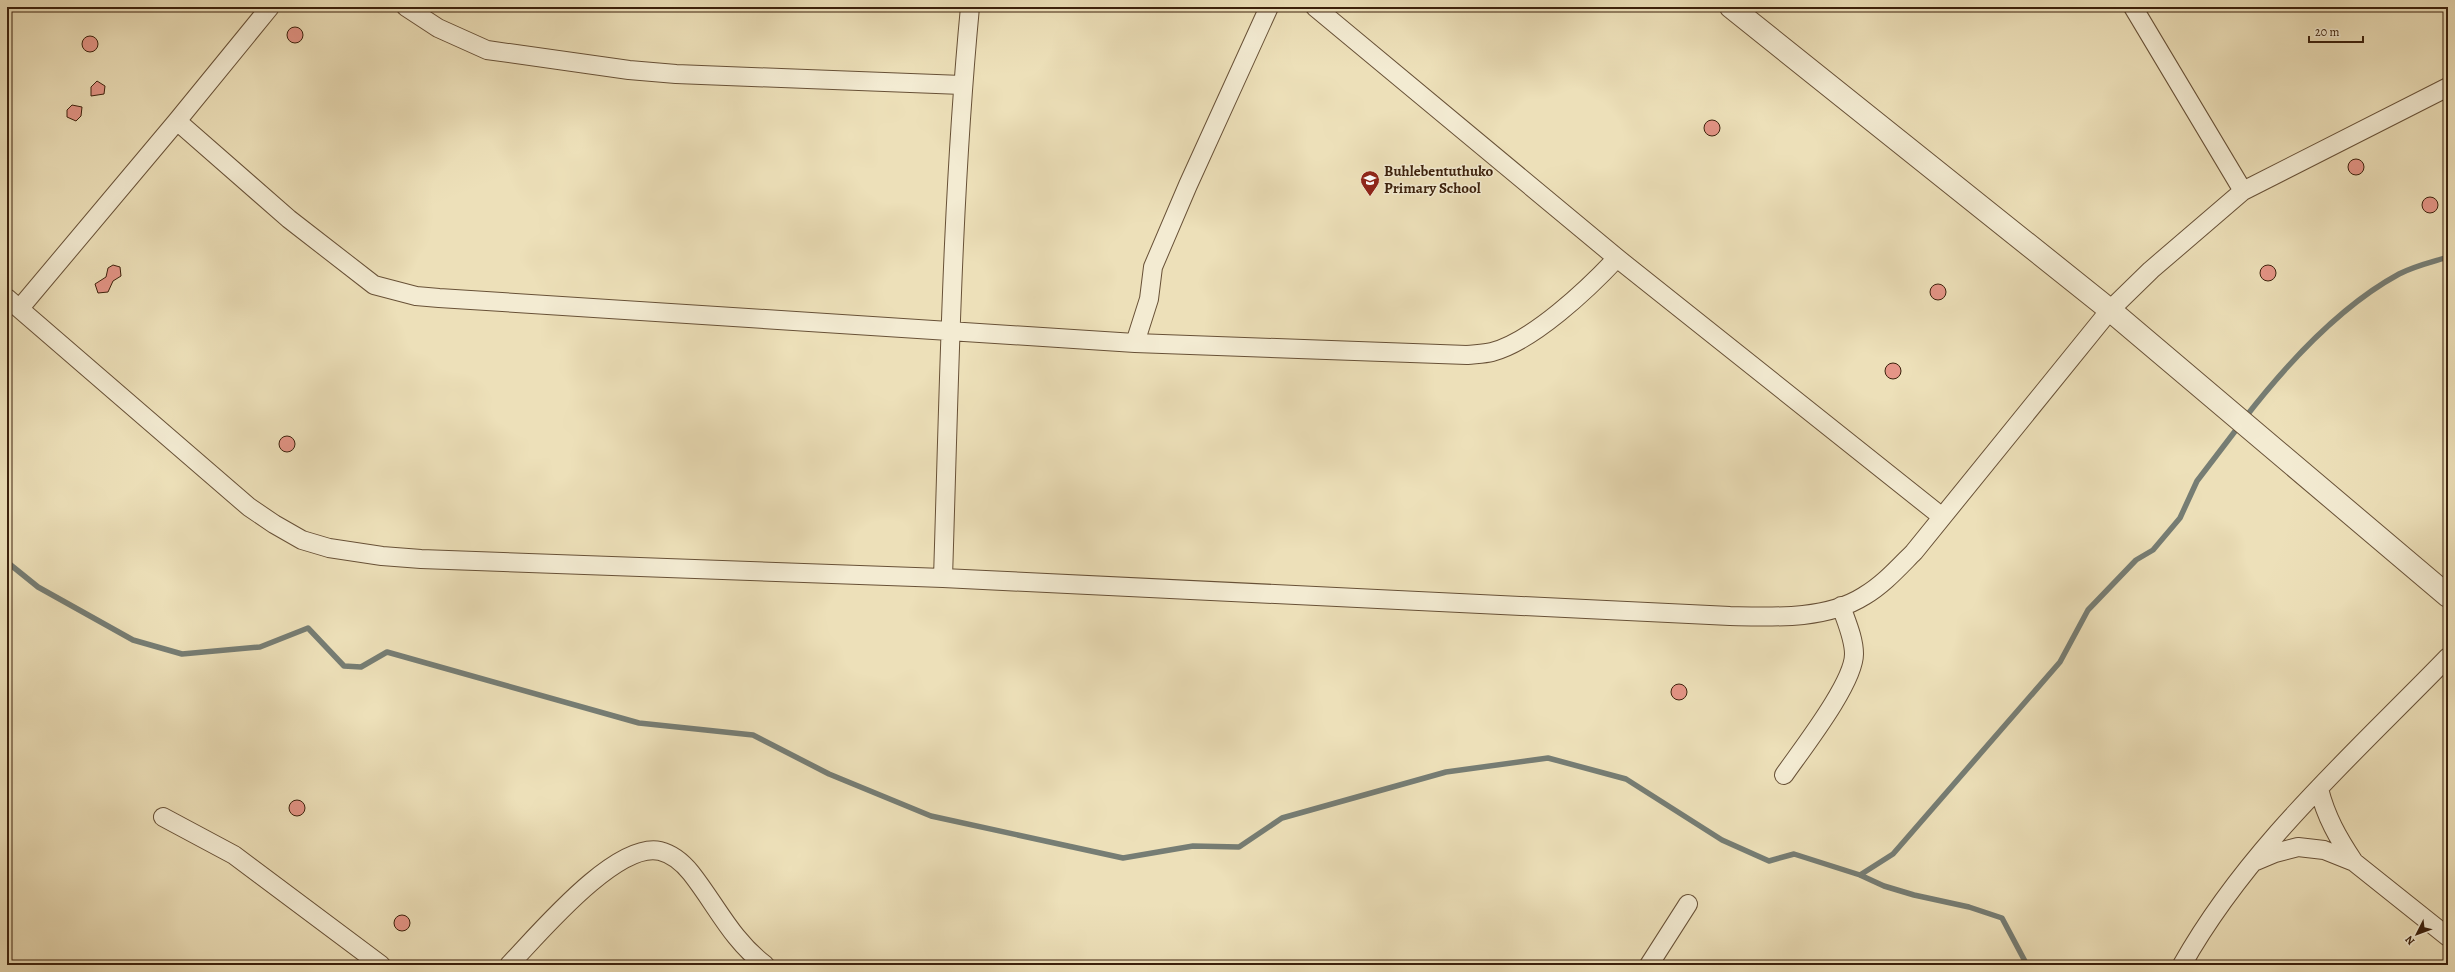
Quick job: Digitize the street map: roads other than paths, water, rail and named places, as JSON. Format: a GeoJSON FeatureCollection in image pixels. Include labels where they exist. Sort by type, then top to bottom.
{"type":"FeatureCollection","features":[{"type":"Feature","properties":{"kind":"street"},"geometry":{"type":"LineString","coordinates":[[270,7],[177,122],[13,303],[248,507],[302,540],[357,553],[406,558],[943,578],[1730,616],[1805,614],[1841,606],[1864,597],[1888,578],[1914,552],[1941,516],[2110,310],[2152,270],[2243,191],[2448,86]]}},
{"type":"Feature","properties":{"kind":"street"},"geometry":{"type":"LineString","coordinates":[[406,7],[438,28],[487,50],[550,59],[676,74],[962,85]]}},
{"type":"Feature","properties":{"kind":"street"},"geometry":{"type":"LineString","coordinates":[[943,578],[951,332],[962,85],[970,7]]}},
{"type":"Feature","properties":{"kind":"street"},"geometry":{"type":"LineString","coordinates":[[1135,343],[1149,299],[1153,266],[1269,7]]}},
{"type":"Feature","properties":{"kind":"street"},"geometry":{"type":"LineString","coordinates":[[1315,7],[1617,258],[1941,516]]}},
{"type":"Feature","properties":{"kind":"street"},"geometry":{"type":"LineString","coordinates":[[1731,7],[2110,310],[2448,596]]}},
{"type":"Feature","properties":{"kind":"street"},"geometry":{"type":"LineString","coordinates":[[2133,7],[2243,191]]}},
{"type":"Feature","properties":{"kind":"street"},"geometry":{"type":"LineString","coordinates":[[177,122],[289,219],[374,285],[393,291],[439,298],[1135,343],[1467,355],[1492,352],[1518,341],[1539,327],[1596,280],[1617,258]]}},
{"type":"Feature","properties":{"kind":"street"},"geometry":{"type":"LineString","coordinates":[[1784,775],[1840,692],[1852,670],[1854,655],[1853,643],[1841,606]]}},
{"type":"Feature","properties":{"kind":"street"},"geometry":{"type":"LineString","coordinates":[[2182,965],[2209,921],[2250,863],[2448,656]]}},
{"type":"Feature","properties":{"kind":"street"},"geometry":{"type":"LineString","coordinates":[[2320,789],[2324,809],[2334,833],[2354,862]]}},
{"type":"Feature","properties":{"kind":"street"},"geometry":{"type":"LineString","coordinates":[[163,817],[234,854],[381,965]]}},
{"type":"Feature","properties":{"kind":"street"},"geometry":{"type":"LineString","coordinates":[[2250,863],[2275,853],[2298,847],[2324,850],[2354,862],[2448,937]]}},
{"type":"Feature","properties":{"kind":"street"},"geometry":{"type":"LineString","coordinates":[[509,965],[599,875],[617,861],[640,852],[658,850],[672,855],[691,873],[728,928],[751,954],[765,965]]}},
{"type":"Feature","properties":{"kind":"street"},"geometry":{"type":"LineString","coordinates":[[1649,965],[1688,904]]}},
{"type":"Feature","properties":{"kind":"waterway"},"geometry":{"type":"LineString","coordinates":[[2244,419],[2277,378],[2296,358],[2335,320],[2356,303],[2377,287],[2399,274],[2417,266],[2448,257]]}},
{"type":"Feature","properties":{"kind":"waterway"},"geometry":{"type":"LineString","coordinates":[[1860,875],[1893,854],[2060,662],[2088,610],[2136,560],[2153,550],[2180,518],[2197,481],[2239,426]]}},
{"type":"Feature","properties":{"kind":"waterway"},"geometry":{"type":"LineString","coordinates":[[7,562],[38,587],[133,640],[182,654],[260,647],[308,628],[344,666],[361,667],[387,652],[639,723],[753,735],[829,774],[931,816],[1123,858],[1193,846],[1239,847],[1282,818],[1446,772],[1548,758],[1626,779],[1722,840],[1769,861],[1794,854],[1860,875],[1884,886],[1914,895],[1969,907],[2002,918],[2027,965]]}},
{"type":"Feature","properties":{"kind":"place","name":"Buhlebentuthuko Primary School"},"geometry":{"type":"Point","coordinates":[1370,197]}}]}
